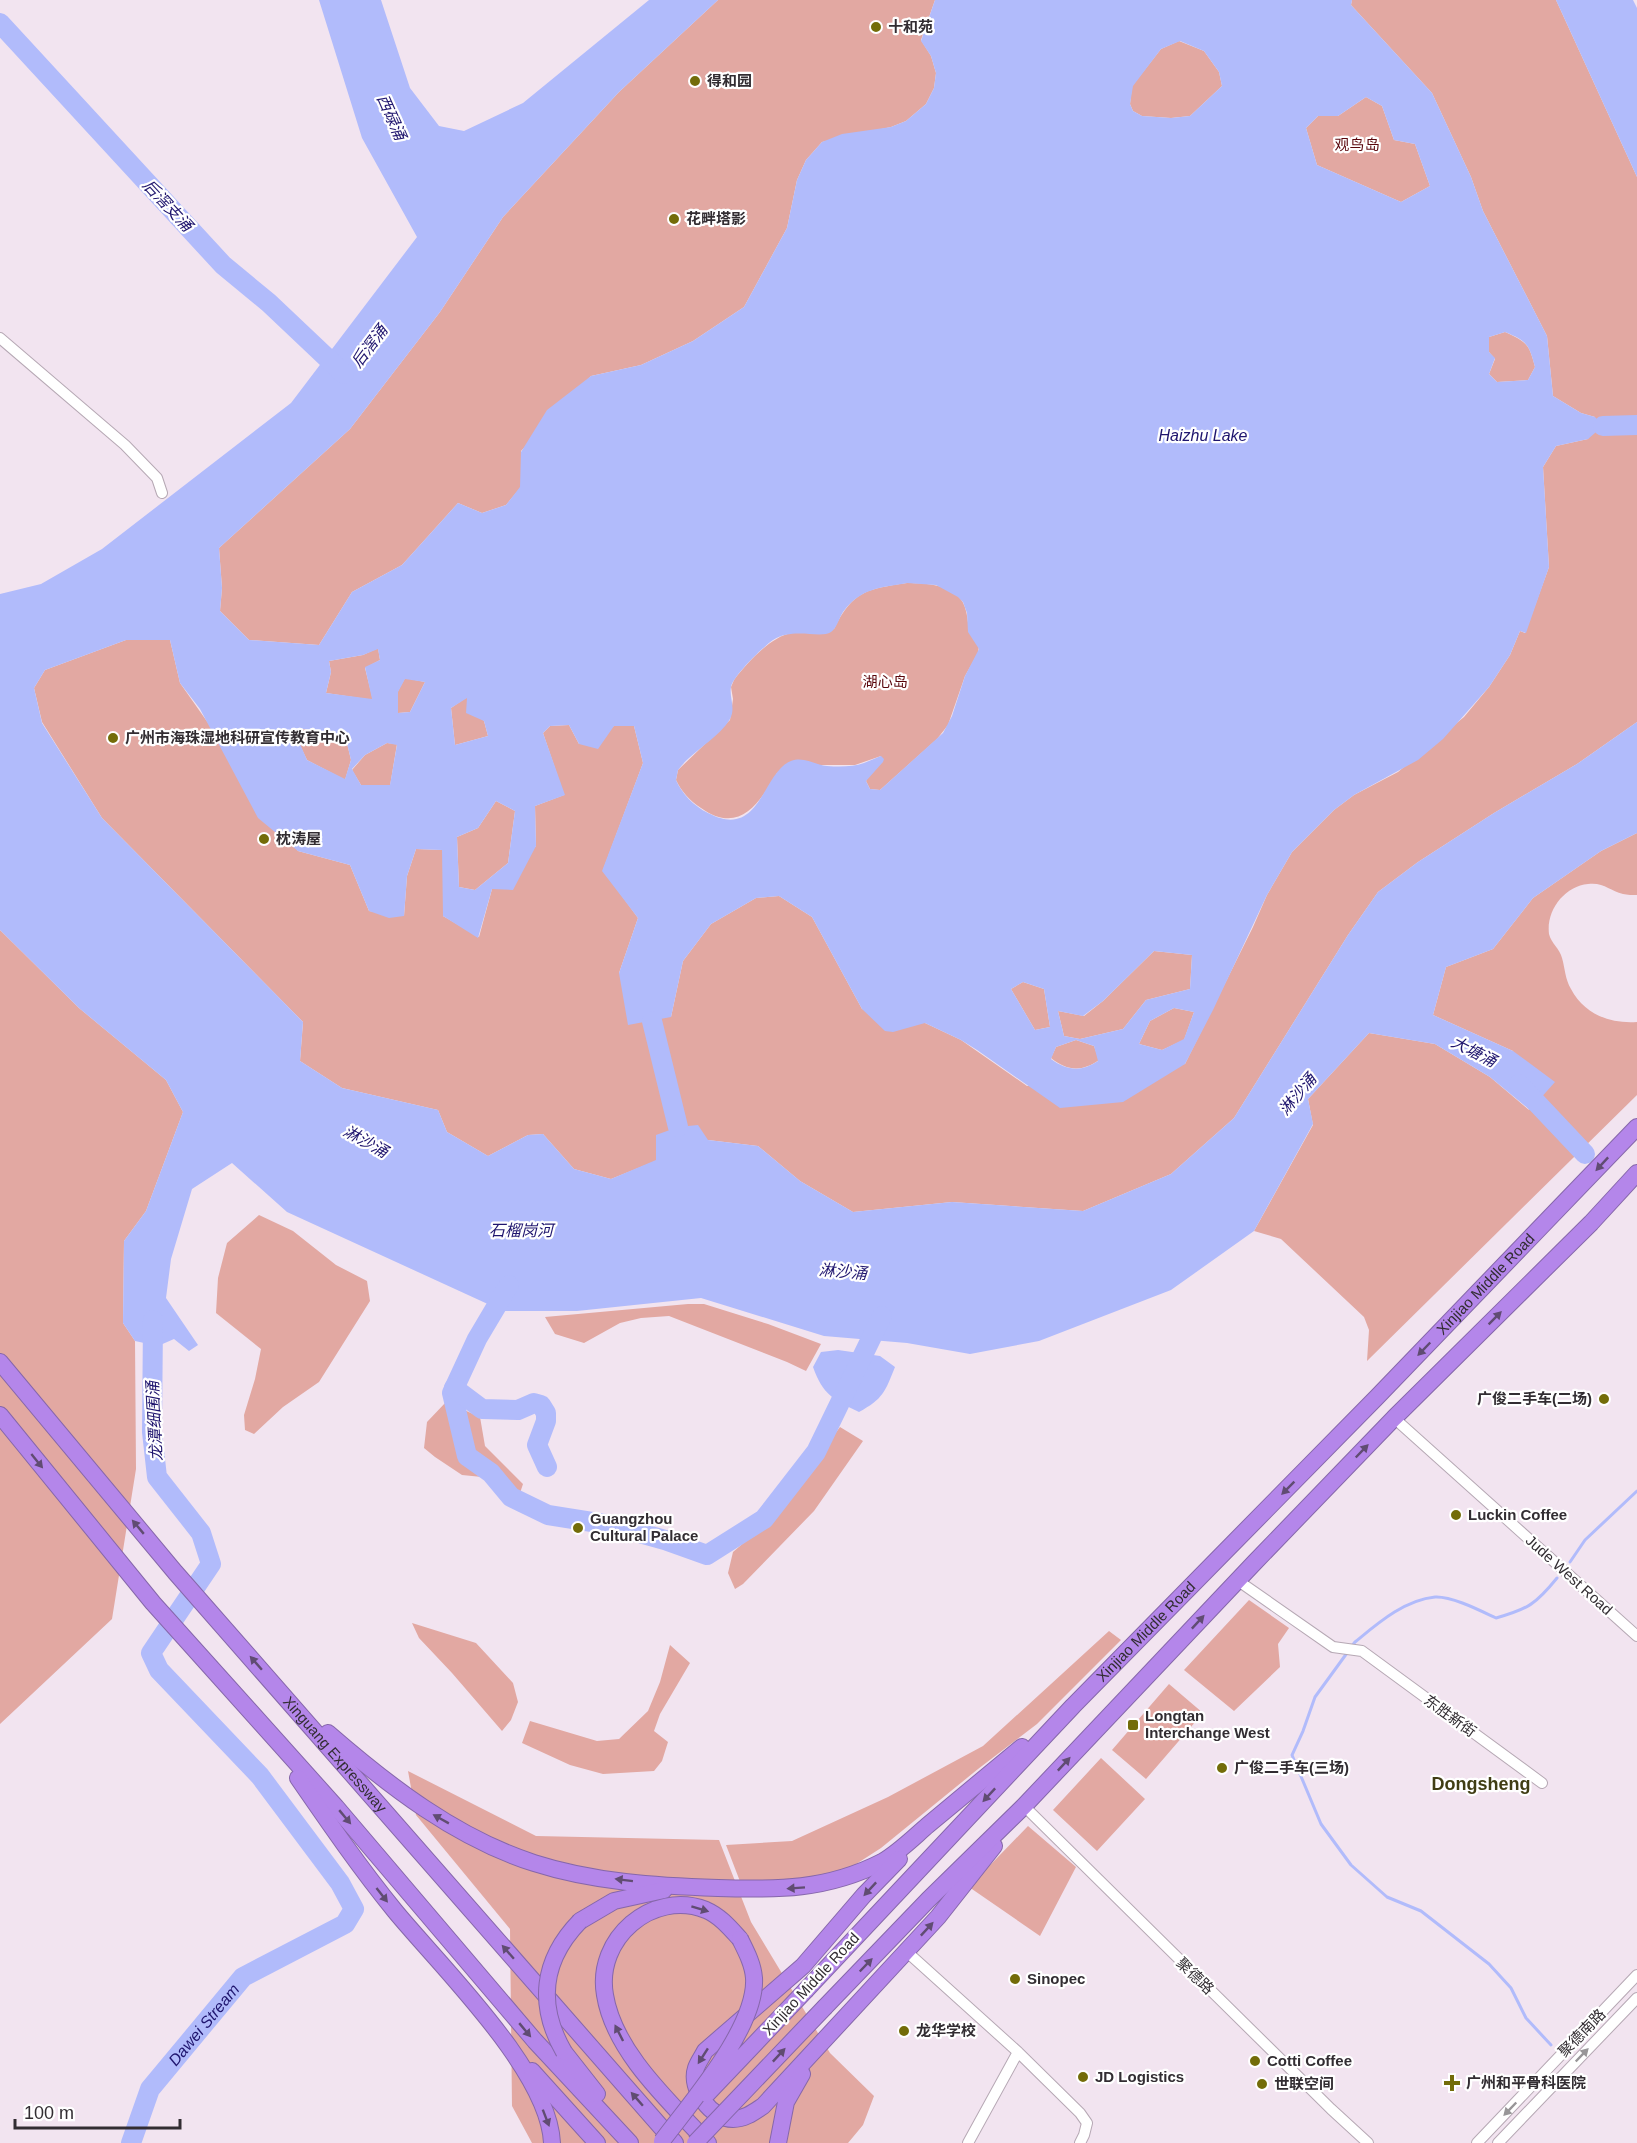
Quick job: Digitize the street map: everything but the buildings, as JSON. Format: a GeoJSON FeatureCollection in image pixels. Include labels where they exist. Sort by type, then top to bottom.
{"type":"FeatureCollection","features":[{"type":"Feature","properties":{"kind":"highway","name":"Xinjiao Middle Road"},"geometry":{"type":"LineString","coordinates":[[666,2142],[1073,1706],[1377,1397],[1637,1127]]}},
{"type":"Feature","properties":{"kind":"highway","name":"Xinjiao Middle Road"},"geometry":{"type":"LineString","coordinates":[[695,2143],[928,1900],[1024,1806],[1237,1580],[1394,1418],[1591,1223],[1637,1173]]}},
{"type":"Feature","properties":{"kind":"highway","name":"Xinguang Expressway"},"geometry":{"type":"LineString","coordinates":[[0,1362],[175,1572],[283,1693],[666,2142]]}},
{"type":"Feature","properties":{"kind":"highway"},"geometry":{"type":"LineString","coordinates":[[0,1415],[153,1603],[336,1807],[535,2041],[630,2143]]}},
{"type":"Feature","properties":{"kind":"highway"},"geometry":{"type":"LineString","coordinates":[[283,1693],[370,1770],[412,1801],[491,1846],[533,1863],[578,1875],[682,1887],[764,1890],[804,1887],[844,1878],[884,1861],[1073,1706]]}},
{"type":"Feature","properties":{"kind":"highway"},"geometry":{"type":"LineString","coordinates":[[250,1711],[364,1872],[505,2041],[597,2143]]}},
{"type":"Feature","properties":{"kind":"highway"},"geometry":{"type":"LineString","coordinates":[[971,1789],[864,1895],[803,1966],[705,2051],[695,2069],[699,2095],[709,2108],[733,2119],[748,2116],[763,2106],[969,1879],[1024,1806]]}},
{"type":"Feature","properties":{"kind":"highway"},"geometry":{"type":"LineString","coordinates":[[635,2143],[564,2052],[551,2026],[548,2012],[550,1970],[556,1952],[566,1935],[580,1921],[614,1901],[682,1887]]}},
{"type":"Feature","properties":{"kind":"highway"},"geometry":{"type":"LineString","coordinates":[[666,2142],[717,2066],[734,2040],[746,2017],[753,1996],[754,1977],[749,1958],[740,1939],[726,1922],[706,1910],[686,1905],[668,1905],[651,1910],[636,1919],[621,1933],[609,1953],[604,1973],[604,1993],[608,2010],[620,2036],[637,2062],[659,2090],[708,2143]]}},
{"type":"Feature","properties":{"kind":"highway"},"geometry":{"type":"LineString","coordinates":[[778,2143],[786,2102],[793,2088],[858,2002]]}},
{"type":"Feature","properties":{"kind":"highway"},"geometry":{"type":"LineString","coordinates":[[505,2041],[532,2083],[551,2131],[552,2143]]}},
{"type":"Feature","properties":{"kind":"street"},"geometry":{"type":"LineString","coordinates":[[0,338],[125,445],[157,478],[162,493]]}},
{"type":"Feature","properties":{"kind":"street","name":"Jude West Road"},"geometry":{"type":"LineString","coordinates":[[1394,1418],[1637,1636]]}},
{"type":"Feature","properties":{"kind":"street","name":"东胜新街"},"geometry":{"type":"LineString","coordinates":[[1237,1580],[1333,1647],[1362,1651],[1542,1783]]}},
{"type":"Feature","properties":{"kind":"street","name":"聚德路"},"geometry":{"type":"LineString","coordinates":[[1024,1806],[1368,2143]]}},
{"type":"Feature","properties":{"kind":"street"},"geometry":{"type":"LineString","coordinates":[[906,1951],[1018,2052],[1080,2113],[1086,2123],[1080,2143]]}},
{"type":"Feature","properties":{"kind":"street","name":"聚德南路"},"geometry":{"type":"LineString","coordinates":[[1477,2143],[1637,1975]]}},
{"type":"Feature","properties":{"kind":"street","name":"聚德南路"},"geometry":{"type":"LineString","coordinates":[[1498,2143],[1637,1998]]}},
{"type":"Feature","properties":{"kind":"street"},"geometry":{"type":"LineString","coordinates":[[968,2143],[1018,2052]]}},
{"type":"Feature","properties":{"kind":"green space"},"geometry":{"type":"Polygon","coordinates":[[[718,0],[935,0],[921,40],[931,56],[936,73],[934,88],[926,104],[906,121],[891,127],[822,142],[806,160],[797,180],[787,228],[744,307],[693,341],[641,365],[591,376],[521,451],[521,487],[506,505],[482,513],[458,503],[402,565],[352,592],[319,645],[249,640],[220,611],[222,588],[219,548],[350,429],[440,312],[503,217],[619,92],[718,0]]]}},
{"type":"Feature","properties":{"kind":"green space"},"geometry":{"type":"Polygon","coordinates":[[[1352,0],[1556,0],[1637,177],[1637,722],[1577,764],[1494,813],[1418,862],[1378,892],[1348,935],[1234,1118],[1171,1174],[1083,1211],[952,1202],[853,1212],[800,1181],[758,1146],[708,1140],[611,1179],[574,1169],[543,1134],[528,1135],[488,1156],[447,1132],[438,1110],[342,1088],[300,1061],[303,1022],[102,818],[42,722],[34,688],[45,670],[126,640],[170,640],[180,683],[298,851],[350,865],[369,911],[404,916],[407,876],[416,849],[443,850],[443,916],[479,937],[492,889],[536,846],[535,806],[564,795],[543,733],[550,726],[569,725],[579,744],[614,726],[634,726],[643,763],[603,870],[638,918],[619,973],[671,1017],[683,961],[711,924],[756,898],[779,896],[812,917],[862,1009],[925,1023],[961,1040],[1027,1086],[1185,1064],[1267,895],[1292,852],[1334,810],[1354,795],[1398,772],[1464,717],[1489,687],[1510,655],[1520,631],[1525,633],[1549,567],[1543,467],[1556,446],[1588,439],[1595,417],[1581,413],[1553,396],[1547,336],[1483,211],[1471,177],[1432,93],[1351,5],[1352,0]]]}},
{"type":"Feature","properties":{"kind":"green space"},"geometry":{"type":"Polygon","coordinates":[[[1179,41],[1204,51],[1219,72],[1222,86],[1190,116],[1171,118],[1142,116],[1133,111],[1130,104],[1132,86],[1161,49],[1179,41]]]}},
{"type":"Feature","properties":{"kind":"green space","name":"观鸟岛"},"geometry":{"type":"Polygon","coordinates":[[[1366,97],[1382,106],[1394,140],[1415,144],[1430,186],[1401,202],[1317,165],[1306,128],[1318,116],[1338,116],[1366,97]]]}},
{"type":"Feature","properties":{"kind":"green space"},"geometry":{"type":"Polygon","coordinates":[[[1505,332],[1523,341],[1529,348],[1535,367],[1528,380],[1497,382],[1489,374],[1495,359],[1489,352],[1489,337],[1505,332]]]}},
{"type":"Feature","properties":{"kind":"green space","name":"湖心岛"},"geometry":{"type":"Polygon","coordinates":[[[907,583],[942,587],[958,596],[966,611],[970,633],[979,646],[978,653],[965,676],[948,725],[937,739],[880,790],[870,789],[866,781],[881,756],[855,765],[817,765],[777,773],[755,805],[737,817],[714,816],[690,799],[676,780],[678,770],[730,720],[733,699],[731,687],[734,680],[752,659],[784,635],[834,629],[848,606],[863,594],[882,587],[907,583]]]}},
{"type":"Feature","properties":{"kind":"green space"},"geometry":{"type":"Polygon","coordinates":[[[378,648],[380,660],[365,668],[373,700],[326,693],[331,672],[329,661],[363,655],[378,648]]]}},
{"type":"Feature","properties":{"kind":"green space"},"geometry":{"type":"Polygon","coordinates":[[[405,678],[425,682],[410,712],[398,713],[398,691],[405,678]]]}},
{"type":"Feature","properties":{"kind":"green space"},"geometry":{"type":"Polygon","coordinates":[[[467,697],[484,721],[488,736],[455,745],[451,708],[467,697]]]}},
{"type":"Feature","properties":{"kind":"green space"},"geometry":{"type":"Polygon","coordinates":[[[304,729],[345,735],[351,760],[345,780],[307,760],[296,737],[304,729]]]}},
{"type":"Feature","properties":{"kind":"green space"},"geometry":{"type":"Polygon","coordinates":[[[387,743],[397,744],[390,786],[361,785],[352,770],[365,755],[387,743]]]}},
{"type":"Feature","properties":{"kind":"green space"},"geometry":{"type":"Polygon","coordinates":[[[496,801],[515,811],[508,863],[475,890],[459,887],[457,837],[478,828],[496,801]]]}},
{"type":"Feature","properties":{"kind":"green space"},"geometry":{"type":"Polygon","coordinates":[[[1637,833],[1637,895],[1618,893],[1598,884],[1588,884],[1572,889],[1554,908],[1549,934],[1561,955],[1569,985],[1583,1005],[1590,1011],[1608,1019],[1637,1022],[1637,1095],[1367,1361],[1369,1330],[1364,1317],[1281,1239],[1254,1231],[1313,1125],[1308,1099],[1369,1033],[1435,1044],[1490,1077],[1529,1110],[1513,1051],[1433,1015],[1446,967],[1493,949],[1533,898],[1601,851],[1637,833]]]}},
{"type":"Feature","properties":{"kind":"green space"},"geometry":{"type":"Polygon","coordinates":[[[0,930],[79,1008],[166,1080],[183,1112],[146,1211],[124,1241],[123,1323],[135,1341],[136,1469],[112,1619],[0,1724],[0,930]]]}},
{"type":"Feature","properties":{"kind":"green space"},"geometry":{"type":"Polygon","coordinates":[[[1154,951],[1192,955],[1190,989],[1146,1000],[1123,1029],[1080,1039],[1064,1036],[1058,1011],[1084,1016],[1103,1001],[1154,951]]]}},
{"type":"Feature","properties":{"kind":"green space"},"geometry":{"type":"Polygon","coordinates":[[[1023,982],[1044,989],[1050,1027],[1035,1030],[1011,989],[1023,982]]]}},
{"type":"Feature","properties":{"kind":"green space"},"geometry":{"type":"Polygon","coordinates":[[[1174,1008],[1194,1012],[1184,1040],[1162,1050],[1139,1044],[1150,1021],[1174,1008]]]}},
{"type":"Feature","properties":{"kind":"green space"},"geometry":{"type":"Polygon","coordinates":[[[1076,1040],[1094,1046],[1099,1060],[1087,1067],[1069,1068],[1051,1058],[1056,1047],[1076,1040]]]}},
{"type":"Feature","properties":{"kind":"green space"},"geometry":{"type":"Polygon","coordinates":[[[259,1215],[293,1231],[336,1265],[367,1281],[370,1301],[319,1382],[283,1407],[254,1434],[245,1430],[244,1415],[261,1349],[216,1313],[218,1278],[227,1243],[259,1215]]]}},
{"type":"Feature","properties":{"kind":"green space"},"geometry":{"type":"Polygon","coordinates":[[[704,1304],[821,1344],[806,1371],[669,1316],[641,1318],[620,1323],[584,1343],[555,1334],[545,1317],[704,1304]]]}},
{"type":"Feature","properties":{"kind":"green space"},"geometry":{"type":"Polygon","coordinates":[[[446,1402],[480,1417],[485,1446],[523,1484],[515,1508],[482,1477],[462,1475],[424,1448],[427,1422],[446,1402]]]}},
{"type":"Feature","properties":{"kind":"green space"},"geometry":{"type":"Polygon","coordinates":[[[840,1427],[863,1441],[814,1511],[743,1584],[735,1589],[728,1573],[733,1552],[783,1504],[840,1427]]]}},
{"type":"Feature","properties":{"kind":"green space"},"geometry":{"type":"Polygon","coordinates":[[[1249,1600],[1289,1628],[1278,1644],[1280,1667],[1234,1711],[1184,1670],[1249,1600]]]}},
{"type":"Feature","properties":{"kind":"green space"},"geometry":{"type":"Polygon","coordinates":[[[412,1623],[476,1643],[513,1683],[518,1702],[511,1720],[502,1731],[419,1638],[412,1623]]]}},
{"type":"Feature","properties":{"kind":"green space"},"geometry":{"type":"Polygon","coordinates":[[[1109,1631],[1121,1640],[1037,1724],[881,1848],[836,1877],[741,1884],[726,1845],[792,1841],[888,1797],[983,1746],[1109,1631]]]}},
{"type":"Feature","properties":{"kind":"green space"},"geometry":{"type":"Polygon","coordinates":[[[670,1645],[690,1663],[660,1714],[654,1731],[668,1742],[662,1761],[654,1771],[603,1774],[570,1765],[522,1743],[530,1721],[597,1741],[619,1739],[648,1711],[660,1682],[670,1645]]]}},
{"type":"Feature","properties":{"kind":"green space"},"geometry":{"type":"Polygon","coordinates":[[[1169,1684],[1203,1713],[1146,1779],[1112,1750],[1169,1684]]]}},
{"type":"Feature","properties":{"kind":"green space"},"geometry":{"type":"Polygon","coordinates":[[[1101,1758],[1145,1799],[1097,1851],[1053,1810],[1101,1758]]]}},
{"type":"Feature","properties":{"kind":"green space"},"geometry":{"type":"Polygon","coordinates":[[[408,1771],[536,1836],[719,1840],[751,1922],[830,2053],[874,2096],[863,2125],[848,2143],[532,2143],[512,2106],[510,1929],[416,1815],[408,1771]]]}},
{"type":"Feature","properties":{"kind":"green space"},"geometry":{"type":"Polygon","coordinates":[[[1028,1826],[1076,1867],[1040,1936],[969,1887],[1028,1826]]]}},
{"type":"Feature","properties":{"kind":"water","name":"Haizhu Lake"},"geometry":{"type":"Polygon","coordinates":[[[319,0],[381,0],[410,88],[439,126],[464,131],[523,103],[649,0],[718,0],[619,92],[503,217],[440,312],[350,429],[219,548],[222,588],[220,611],[249,640],[319,645],[352,592],[402,565],[458,503],[482,513],[506,505],[520,487],[521,452],[547,410],[591,376],[641,365],[693,341],[744,307],[787,228],[797,180],[806,160],[822,142],[842,134],[891,127],[906,121],[926,104],[934,88],[936,73],[931,56],[921,41],[935,0],[1352,0],[1351,5],[1432,93],[1471,177],[1483,211],[1547,336],[1553,396],[1581,413],[1595,417],[1603,426],[1588,439],[1556,446],[1543,467],[1549,567],[1526,633],[1520,631],[1510,655],[1489,687],[1443,739],[1418,760],[1354,795],[1334,810],[1292,852],[1267,895],[1185,1064],[1123,1102],[1060,1108],[977,1050],[925,1023],[893,1032],[885,1031],[862,1009],[812,917],[779,896],[756,898],[711,924],[683,961],[671,1017],[628,1025],[619,973],[638,918],[602,871],[643,763],[634,726],[614,726],[598,749],[579,744],[569,725],[550,726],[543,733],[565,795],[535,806],[536,846],[513,890],[492,889],[478,938],[443,916],[442,850],[416,849],[407,876],[404,916],[389,918],[369,911],[350,865],[298,851],[258,818],[200,709],[180,683],[170,640],[126,640],[45,670],[34,688],[42,723],[102,818],[303,1022],[300,1061],[342,1088],[438,1110],[447,1132],[488,1156],[528,1135],[543,1134],[574,1169],[611,1179],[656,1160],[656,1135],[678,1127],[698,1125],[708,1140],[758,1146],[800,1181],[853,1212],[952,1202],[1083,1211],[1171,1174],[1234,1118],[1348,935],[1378,892],[1418,862],[1494,813],[1577,764],[1637,722],[1637,833],[1601,851],[1533,898],[1493,949],[1446,967],[1433,1015],[1513,1051],[1555,1082],[1530,1110],[1490,1077],[1435,1044],[1369,1033],[1308,1099],[1313,1124],[1254,1231],[1171,1290],[1039,1341],[970,1354],[907,1343],[824,1336],[701,1298],[577,1311],[503,1311],[287,1212],[232,1163],[192,1189],[171,1259],[166,1298],[198,1345],[189,1351],[174,1339],[158,1346],[135,1341],[123,1323],[124,1241],[146,1211],[183,1112],[166,1080],[79,1008],[0,930],[0,594],[41,584],[102,549],[291,403],[417,237],[362,138],[319,0]],[[1180,41],[1161,49],[1133,86],[1130,104],[1133,111],[1142,116],[1171,118],[1190,116],[1222,86],[1219,72],[1204,51],[1180,41]],[[1366,97],[1338,116],[1318,116],[1306,128],[1317,165],[1401,202],[1430,186],[1415,144],[1394,140],[1382,106],[1366,97]],[[1505,332],[1489,337],[1489,352],[1495,358],[1489,374],[1497,382],[1528,380],[1535,367],[1526,344],[1505,332]],[[907,583],[871,590],[850,604],[831,632],[781,636],[769,643],[743,669],[731,687],[730,719],[678,770],[676,780],[693,803],[708,813],[726,819],[739,818],[750,812],[781,768],[796,760],[827,766],[846,766],[860,764],[881,756],[884,759],[883,762],[866,781],[870,789],[880,790],[943,733],[952,716],[965,676],[979,649],[968,632],[967,613],[963,602],[936,585],[907,583]],[[378,649],[363,655],[329,661],[331,672],[326,693],[372,699],[365,667],[380,660],[378,649]],[[405,679],[398,692],[398,713],[410,712],[425,682],[405,679]],[[467,698],[451,708],[455,745],[488,736],[484,721],[466,713],[467,698]],[[303,729],[297,737],[307,760],[345,779],[351,760],[345,735],[303,729]],[[387,743],[365,755],[352,769],[361,785],[390,785],[397,745],[387,743]],[[496,801],[478,828],[457,837],[459,887],[475,890],[508,863],[515,811],[496,801]],[[1154,951],[1103,1001],[1083,1016],[1058,1011],[1064,1036],[1080,1039],[1123,1029],[1146,1000],[1190,989],[1192,955],[1154,951]],[[1023,982],[1011,989],[1035,1030],[1050,1027],[1044,989],[1023,982]],[[1174,1008],[1150,1021],[1139,1044],[1162,1050],[1184,1039],[1194,1012],[1174,1008]],[[1076,1040],[1056,1047],[1051,1059],[1074,1069],[1092,1065],[1098,1061],[1094,1046],[1076,1040]]]}},
{"type":"Feature","properties":{"kind":"water"},"geometry":{"type":"Polygon","coordinates":[[[1556,0],[1633,0],[1637,8],[1637,177],[1556,0]]]}},
{"type":"Feature","properties":{"kind":"water"},"geometry":{"type":"Polygon","coordinates":[[[838,1350],[880,1356],[895,1367],[889,1383],[878,1399],[859,1412],[830,1396],[813,1367],[821,1352],[838,1350]]]}},
{"type":"Feature","properties":{"kind":"waterway","name":"后滘支涌"},"geometry":{"type":"LineString","coordinates":[[0,23],[223,265],[269,303],[344,374]]}},
{"type":"Feature","properties":{"kind":"waterway"},"geometry":{"type":"LineString","coordinates":[[1603,426],[1637,425]]}},
{"type":"Feature","properties":{"kind":"waterway"},"geometry":{"type":"LineString","coordinates":[[652,1021],[678,1127]]}},
{"type":"Feature","properties":{"kind":"waterway","name":"大塘涌"},"geometry":{"type":"LineString","coordinates":[[1519,1084],[1585,1154]]}},
{"type":"Feature","properties":{"kind":"waterway"},"geometry":{"type":"LineString","coordinates":[[509,1285],[477,1339],[452,1393],[467,1456],[491,1473],[511,1497],[548,1515],[611,1525],[707,1555],[764,1519],[816,1452],[882,1316]]}},
{"type":"Feature","properties":{"kind":"waterway","name":"龙潭细围涌"},"geometry":{"type":"LineString","coordinates":[[131,2143],[150,2089],[243,1977],[345,1924],[354,1909],[340,1883],[260,1776],[159,1670],[151,1653],[211,1564],[201,1533],[157,1477],[152,1432],[153,1320]]}},
{"type":"Feature","properties":{"kind":"waterway"},"geometry":{"type":"LineString","coordinates":[[454,1388],[482,1409],[518,1410],[534,1403],[541,1405],[546,1413],[546,1421],[537,1445],[547,1467]]}},
{"type":"Feature","properties":{"kind":"waterway"},"geometry":{"type":"LineString","coordinates":[[1570,1562],[1585,1540],[1637,1491]]}},
{"type":"Feature","properties":{"kind":"waterway"},"geometry":{"type":"LineString","coordinates":[[1351,1647],[1363,1635],[1392,1614],[1424,1599],[1435,1597],[1450,1599],[1496,1618],[1516,1612],[1531,1604],[1557,1578]]}},
{"type":"Feature","properties":{"kind":"waterway"},"geometry":{"type":"LineString","coordinates":[[1347,1653],[1315,1697],[1292,1755],[1321,1824],[1351,1865],[1387,1897],[1421,1911],[1489,1964],[1511,1988],[1526,2018],[1551,2045]]}},
{"type":"Feature","properties":{"kind":"place","name":"十和苑"},"geometry":{"type":"Point","coordinates":[876,27]}},
{"type":"Feature","properties":{"kind":"place","name":"得和园"},"geometry":{"type":"Point","coordinates":[695,81]}},
{"type":"Feature","properties":{"kind":"place","name":"花畔塔影"},"geometry":{"type":"Point","coordinates":[674,219]}},
{"type":"Feature","properties":{"kind":"place","name":"广州市海珠湿地科研宣传教育中心"},"geometry":{"type":"Point","coordinates":[113,738]}},
{"type":"Feature","properties":{"kind":"place","name":"枕涛屋"},"geometry":{"type":"Point","coordinates":[264,839]}},
{"type":"Feature","properties":{"kind":"place","name":"广俊二手车(二场)"},"geometry":{"type":"Point","coordinates":[1604,1399]}},
{"type":"Feature","properties":{"kind":"place","name":"Luckin Coffee"},"geometry":{"type":"Point","coordinates":[1456,1515]}},
{"type":"Feature","properties":{"kind":"place","name":"Guangzhou Cultural Palace"},"geometry":{"type":"Point","coordinates":[578,1528]}},
{"type":"Feature","properties":{"kind":"place","name":"Longtan Interchange West"},"geometry":{"type":"Point","coordinates":[1133,1725]}},
{"type":"Feature","properties":{"kind":"place","name":"广俊二手车(三场)"},"geometry":{"type":"Point","coordinates":[1222,1768]}},
{"type":"Feature","properties":{"kind":"place","name":"Sinopec"},"geometry":{"type":"Point","coordinates":[1015,1979]}},
{"type":"Feature","properties":{"kind":"place","name":"龙华学校"},"geometry":{"type":"Point","coordinates":[904,2031]}},
{"type":"Feature","properties":{"kind":"place","name":"Cotti Coffee"},"geometry":{"type":"Point","coordinates":[1255,2061]}},
{"type":"Feature","properties":{"kind":"place","name":"JD Logistics"},"geometry":{"type":"Point","coordinates":[1083,2077]}},
{"type":"Feature","properties":{"kind":"place","name":"广州和平骨科医院"},"geometry":{"type":"Point","coordinates":[1452,2083]}},
{"type":"Feature","properties":{"kind":"place","name":"世联空间"},"geometry":{"type":"Point","coordinates":[1262,2084]}},
{"type":"Feature","properties":{"kind":"district","name":"Dongsheng"},"geometry":{"type":"Point","coordinates":[1481,1784]}},
{"type":"Feature","properties":{"kind":"water label","name":"西碌涌"},"geometry":{"type":"Point","coordinates":[392,117]}},
{"type":"Feature","properties":{"kind":"water label","name":"后滘涌"},"geometry":{"type":"Point","coordinates":[369,346]}},
{"type":"Feature","properties":{"kind":"water label","name":"淋沙涌"},"geometry":{"type":"Point","coordinates":[1297,1094]}},
{"type":"Feature","properties":{"kind":"water label","name":"淋沙涌"},"geometry":{"type":"Point","coordinates":[366,1141]}},
{"type":"Feature","properties":{"kind":"water label","name":"石榴岗河"},"geometry":{"type":"Point","coordinates":[521,1230]}},
{"type":"Feature","properties":{"kind":"water label","name":"淋沙涌"},"geometry":{"type":"Point","coordinates":[843,1271]}},
{"type":"Feature","properties":{"kind":"water label","name":"Dawei Stream"},"geometry":{"type":"Point","coordinates":[203,2025]}}]}
